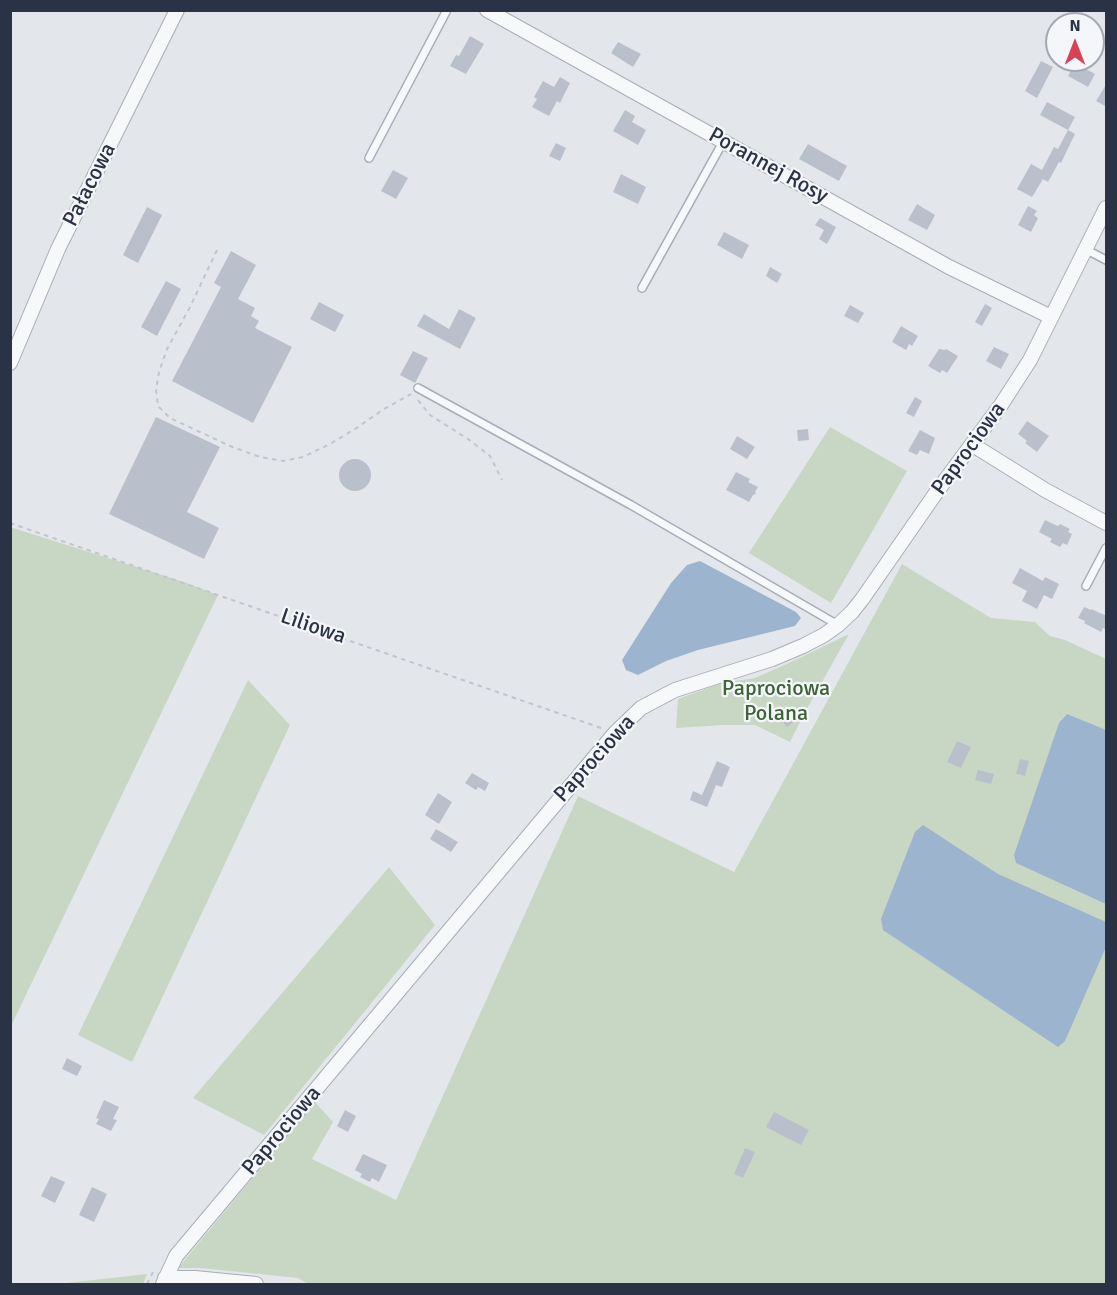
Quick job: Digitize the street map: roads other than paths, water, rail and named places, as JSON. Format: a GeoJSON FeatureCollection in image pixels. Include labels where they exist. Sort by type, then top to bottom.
{"type":"FeatureCollection","features":[{"type":"Feature","properties":{"kind":"street","name":"Pałacowa"},"geometry":{"type":"LineString","coordinates":[[10,363],[58,249],[177,10]]}},
{"type":"Feature","properties":{"kind":"street","name":"Porannej Rosy"},"geometry":{"type":"LineString","coordinates":[[487,10],[949,267],[1052,317]]}},
{"type":"Feature","properties":{"kind":"street","name":"Paprociowa"},"geometry":{"type":"LineString","coordinates":[[160,1278],[615,733],[641,708],[675,690],[772,659],[824,635],[838,625],[863,598],[938,490],[1001,405],[1030,360],[1107,208]]}},
{"type":"Feature","properties":{"kind":"street"},"geometry":{"type":"LineString","coordinates":[[972,445],[1045,490],[1107,523]]}},
{"type":"Feature","properties":{"kind":"street"},"geometry":{"type":"LineString","coordinates":[[160,1278],[195,1278],[256,1284]]}},
{"type":"Feature","properties":{"kind":"lane"},"geometry":{"type":"LineString","coordinates":[[369,158],[447,10]]}},
{"type":"Feature","properties":{"kind":"lane"},"geometry":{"type":"LineString","coordinates":[[642,288],[723,142]]}},
{"type":"Feature","properties":{"kind":"lane"},"geometry":{"type":"LineString","coordinates":[[1085,249],[1107,260]]}},
{"type":"Feature","properties":{"kind":"lane"},"geometry":{"type":"LineString","coordinates":[[415,390],[631,505],[838,625]]}},
{"type":"Feature","properties":{"kind":"lane"},"geometry":{"type":"LineString","coordinates":[[1086,586],[1107,548]]}},
{"type":"Feature","properties":{"kind":"water"},"geometry":{"type":"Polygon","coordinates":[[[700,561],[796,612],[801,618],[795,626],[698,650],[666,661],[638,675],[626,670],[622,660],[671,583],[687,565],[700,561]]]}},
{"type":"Feature","properties":{"kind":"water"},"geometry":{"type":"Polygon","coordinates":[[[1067,714],[1106,730],[1106,904],[1016,863],[1014,855],[1059,723],[1067,714]]]}},
{"type":"Feature","properties":{"kind":"water"},"geometry":{"type":"Polygon","coordinates":[[[923,825],[998,874],[1106,922],[1106,947],[1065,1041],[1058,1047],[883,930],[881,919],[915,832],[923,825]]]}},
{"type":"Feature","properties":{"kind":"park label","name":"Paprociowa Polana"},"geometry":{"type":"Point","coordinates":[776,702]}}]}
